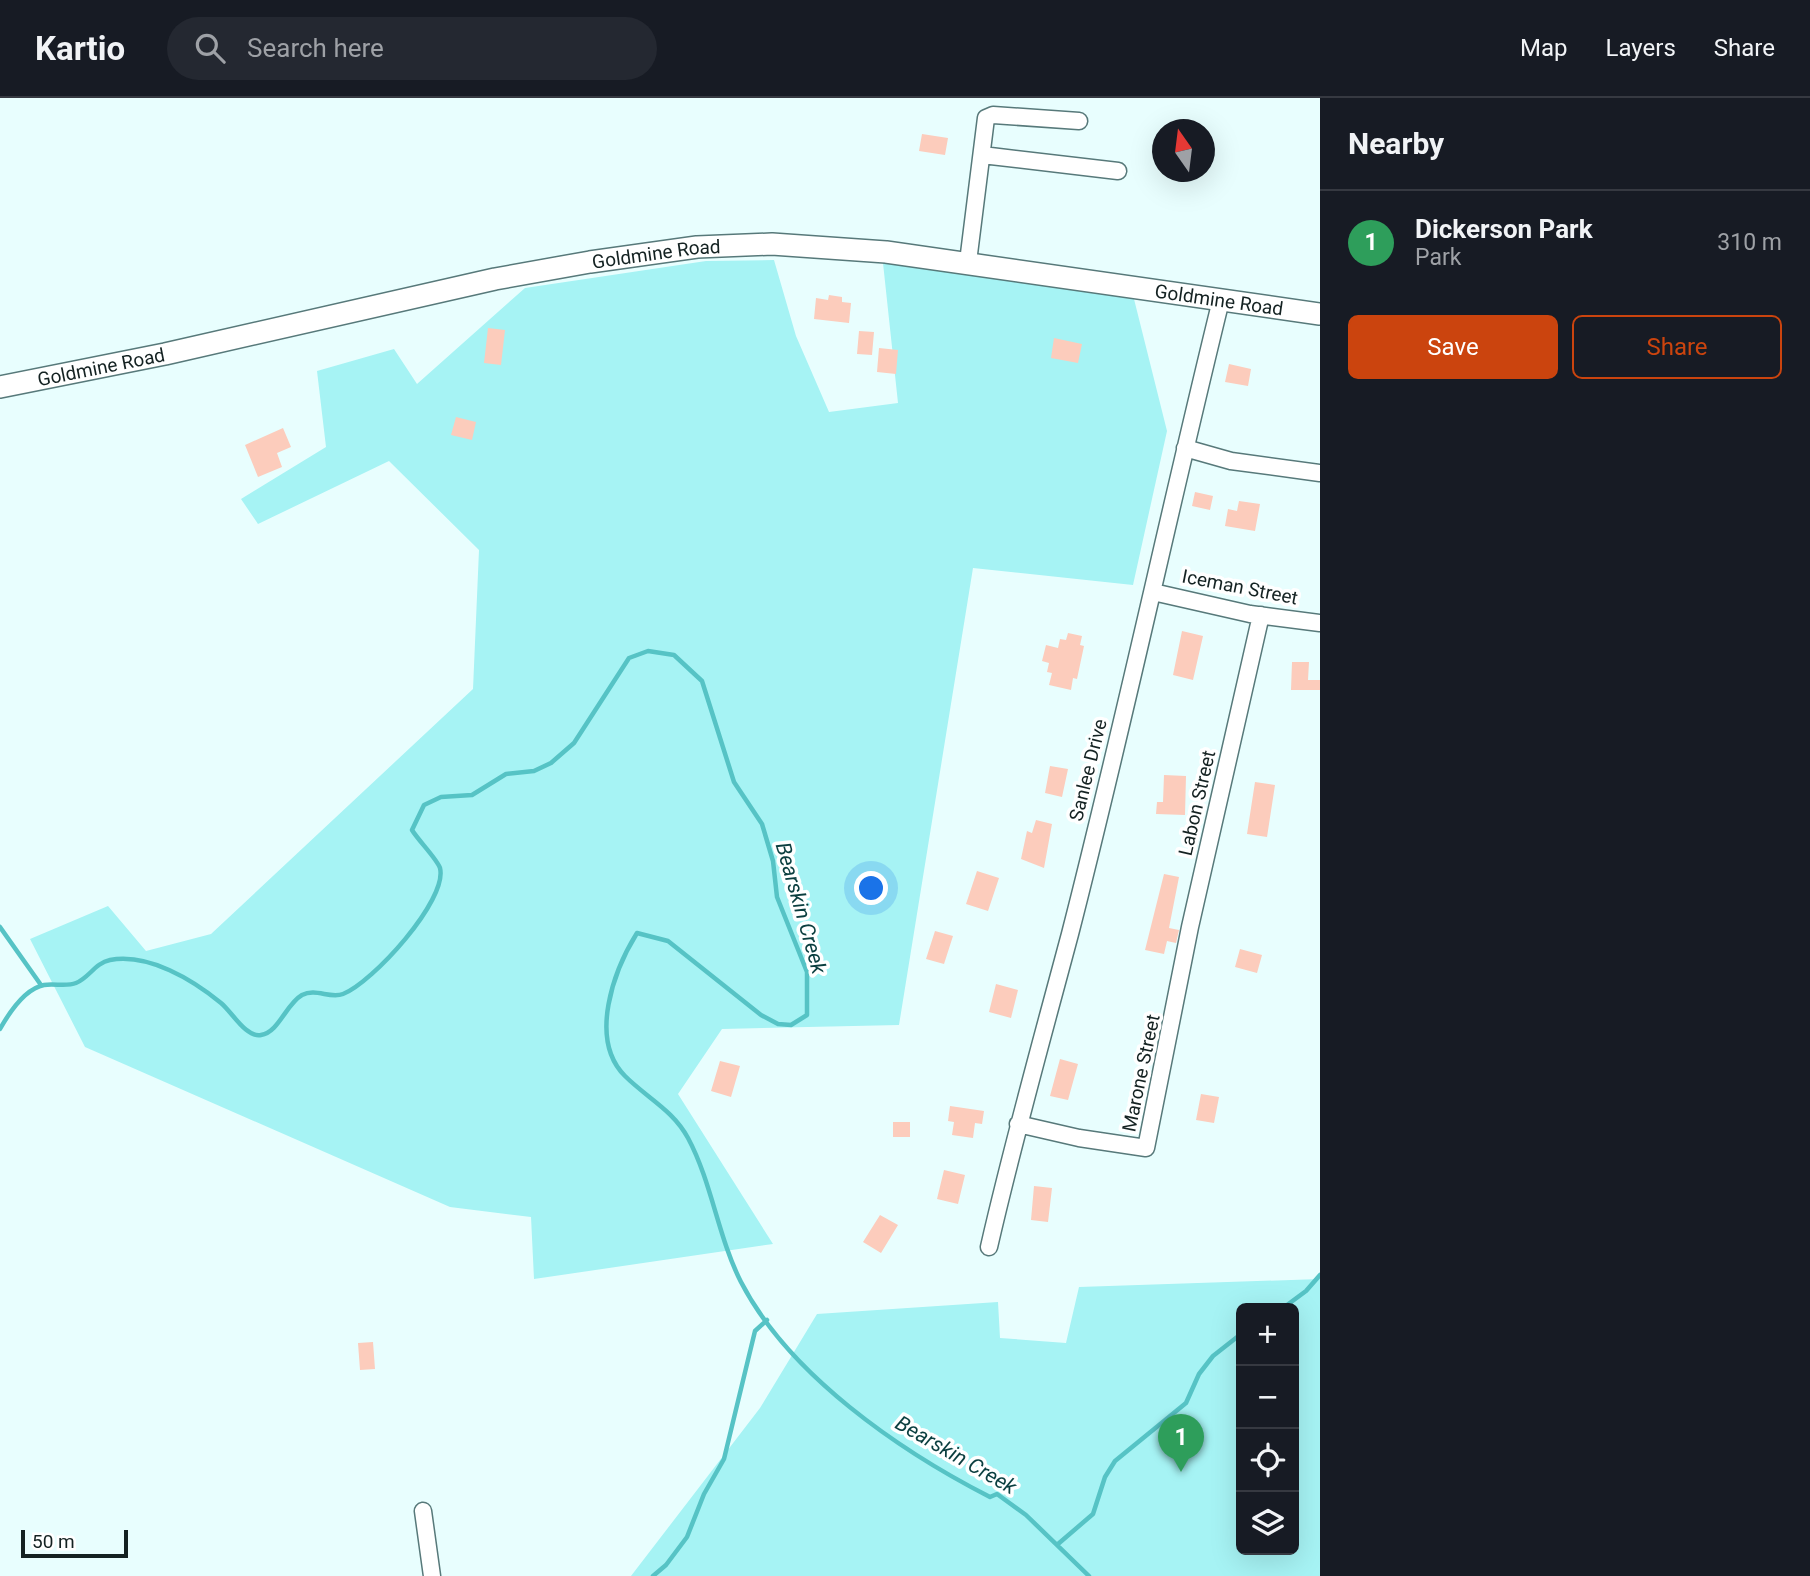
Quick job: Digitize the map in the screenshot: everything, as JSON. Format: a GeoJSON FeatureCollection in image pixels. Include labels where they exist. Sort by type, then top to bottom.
{"type":"FeatureCollection","features":[{"type":"Feature","properties":{"kind":"main road","name":"Goldmine Road"},"geometry":{"type":"LineString","coordinates":[[0,387],[165,354],[495,279],[590,261],[684,249],[772,244],[968,262],[1320,314]]}},
{"type":"Feature","properties":{"kind":"street"},"geometry":{"type":"LineString","coordinates":[[968,262],[986,118],[993,115],[1079,121]]}},
{"type":"Feature","properties":{"kind":"street"},"geometry":{"type":"LineString","coordinates":[[982,155],[1118,171]]}},
{"type":"Feature","properties":{"kind":"street","name":"Sanlee Drive"},"geometry":{"type":"LineString","coordinates":[[989,1247],[1018,1124],[1069,936],[1221,300]]}},
{"type":"Feature","properties":{"kind":"street"},"geometry":{"type":"LineString","coordinates":[[1185,448],[1231,461],[1320,473]]}},
{"type":"Feature","properties":{"kind":"street","name":"Iceman Street"},"geometry":{"type":"LineString","coordinates":[[1153,592],[1261,615],[1320,623]]}},
{"type":"Feature","properties":{"kind":"street","name":"Labon Street"},"geometry":{"type":"LineString","coordinates":[[1178,1001],[1191,928],[1261,615]]}},
{"type":"Feature","properties":{"kind":"street","name":"Marone Street"},"geometry":{"type":"LineString","coordinates":[[1018,1124],[1079,1138],[1146,1148],[1178,1001]]}},
{"type":"Feature","properties":{"kind":"street"},"geometry":{"type":"LineString","coordinates":[[423,1511],[432,1576]]}},
{"type":"Feature","properties":{"kind":"shaded area"},"geometry":{"type":"Polygon","coordinates":[[[774,260],[796,336],[829,412],[898,403],[883,263],[1134,299],[1167,431],[1133,585],[973,568],[899,1025],[722,1029],[678,1094],[773,1244],[534,1279],[531,1217],[450,1207],[85,1047],[30,939],[108,906],[146,951],[211,934],[473,689],[479,550],[389,461],[258,524],[241,499],[326,447],[317,371],[394,349],[417,384],[525,288],[706,261],[774,260]]]}},
{"type":"Feature","properties":{"kind":"shaded area"},"geometry":{"type":"Polygon","coordinates":[[[1320,1279],[1320,1576],[631,1576],[760,1408],[817,1314],[998,1302],[1000,1338],[1066,1343],[1079,1287],[1320,1279]]]}},
{"type":"Feature","properties":{"kind":"building"},"geometry":{"type":"Polygon","coordinates":[[[922,134],[948,138],[945,155],[919,151],[922,134]]]}},
{"type":"Feature","properties":{"kind":"building"},"geometry":{"type":"Polygon","coordinates":[[[829,295],[842,297],[842,302],[851,303],[849,323],[814,319],[816,298],[828,300],[829,295]]]}},
{"type":"Feature","properties":{"kind":"building"},"geometry":{"type":"Polygon","coordinates":[[[488,328],[505,330],[501,365],[484,363],[488,328]]]}},
{"type":"Feature","properties":{"kind":"building"},"geometry":{"type":"Polygon","coordinates":[[[859,331],[874,332],[872,355],[857,354],[859,331]]]}},
{"type":"Feature","properties":{"kind":"building"},"geometry":{"type":"Polygon","coordinates":[[[1054,338],[1082,344],[1078,363],[1051,358],[1054,338]]]}},
{"type":"Feature","properties":{"kind":"building"},"geometry":{"type":"Polygon","coordinates":[[[879,348],[898,350],[896,374],[877,372],[879,348]]]}},
{"type":"Feature","properties":{"kind":"building"},"geometry":{"type":"Polygon","coordinates":[[[1229,364],[1251,369],[1248,386],[1225,382],[1229,364]]]}},
{"type":"Feature","properties":{"kind":"building"},"geometry":{"type":"Polygon","coordinates":[[[456,417],[476,422],[472,440],[451,435],[456,417]]]}},
{"type":"Feature","properties":{"kind":"building"},"geometry":{"type":"Polygon","coordinates":[[[283,428],[291,447],[277,453],[282,467],[258,477],[245,445],[283,428]]]}},
{"type":"Feature","properties":{"kind":"building"},"geometry":{"type":"Polygon","coordinates":[[[1195,492],[1213,496],[1210,510],[1192,506],[1195,492]]]}},
{"type":"Feature","properties":{"kind":"building"},"geometry":{"type":"Polygon","coordinates":[[[1239,501],[1260,504],[1255,531],[1225,526],[1228,509],[1237,511],[1239,501]]]}},
{"type":"Feature","properties":{"kind":"building"},"geometry":{"type":"Polygon","coordinates":[[[1182,631],[1203,636],[1193,680],[1173,675],[1182,631]]]}},
{"type":"Feature","properties":{"kind":"building"},"geometry":{"type":"Polygon","coordinates":[[[1068,633],[1082,636],[1080,645],[1084,646],[1077,679],[1073,678],[1071,690],[1049,685],[1052,673],[1047,672],[1049,663],[1042,661],[1046,645],[1058,648],[1060,639],[1066,640],[1068,633]]]}},
{"type":"Feature","properties":{"kind":"building"},"geometry":{"type":"Polygon","coordinates":[[[1292,662],[1309,662],[1308,680],[1320,680],[1320,690],[1291,690],[1292,662]]]}},
{"type":"Feature","properties":{"kind":"building"},"geometry":{"type":"Polygon","coordinates":[[[1050,766],[1068,769],[1062,797],[1045,793],[1050,766]]]}},
{"type":"Feature","properties":{"kind":"building"},"geometry":{"type":"Polygon","coordinates":[[[1164,775],[1186,776],[1185,815],[1156,814],[1157,802],[1163,802],[1164,775]]]}},
{"type":"Feature","properties":{"kind":"building"},"geometry":{"type":"Polygon","coordinates":[[[1255,782],[1275,785],[1267,837],[1247,834],[1255,782]]]}},
{"type":"Feature","properties":{"kind":"building"},"geometry":{"type":"Polygon","coordinates":[[[1036,820],[1052,824],[1044,868],[1021,859],[1027,831],[1032,833],[1036,820]]]}},
{"type":"Feature","properties":{"kind":"building"},"geometry":{"type":"Polygon","coordinates":[[[977,871],[999,878],[988,911],[966,904],[977,871]]]}},
{"type":"Feature","properties":{"kind":"building"},"geometry":{"type":"Polygon","coordinates":[[[1164,874],[1179,877],[1169,928],[1179,930],[1176,943],[1167,941],[1164,954],[1145,950],[1164,874]]]}},
{"type":"Feature","properties":{"kind":"building"},"geometry":{"type":"Polygon","coordinates":[[[935,931],[953,936],[944,964],[926,959],[935,931]]]}},
{"type":"Feature","properties":{"kind":"building"},"geometry":{"type":"Polygon","coordinates":[[[1240,949],[1262,955],[1257,973],[1235,967],[1240,949]]]}},
{"type":"Feature","properties":{"kind":"building"},"geometry":{"type":"Polygon","coordinates":[[[996,984],[1018,990],[1011,1018],[989,1012],[996,984]]]}},
{"type":"Feature","properties":{"kind":"building"},"geometry":{"type":"Polygon","coordinates":[[[1060,1059],[1078,1064],[1068,1100],[1050,1096],[1060,1059]]]}},
{"type":"Feature","properties":{"kind":"building"},"geometry":{"type":"Polygon","coordinates":[[[720,1061],[740,1066],[731,1097],[711,1091],[720,1061]]]}},
{"type":"Feature","properties":{"kind":"building"},"geometry":{"type":"Polygon","coordinates":[[[1201,1094],[1219,1097],[1214,1123],[1196,1120],[1201,1094]]]}},
{"type":"Feature","properties":{"kind":"building"},"geometry":{"type":"Polygon","coordinates":[[[950,1106],[984,1111],[982,1124],[975,1123],[973,1138],[952,1135],[954,1122],[948,1121],[950,1106]]]}},
{"type":"Feature","properties":{"kind":"building"},"geometry":{"type":"Polygon","coordinates":[[[893,1122],[910,1122],[910,1137],[893,1137],[893,1122]]]}},
{"type":"Feature","properties":{"kind":"building"},"geometry":{"type":"Polygon","coordinates":[[[944,1170],[965,1175],[958,1204],[937,1199],[944,1170]]]}},
{"type":"Feature","properties":{"kind":"building"},"geometry":{"type":"Polygon","coordinates":[[[1034,1186],[1052,1188],[1048,1222],[1031,1220],[1034,1186]]]}},
{"type":"Feature","properties":{"kind":"building"},"geometry":{"type":"Polygon","coordinates":[[[880,1215],[898,1225],[881,1253],[863,1242],[880,1215]]]}},
{"type":"Feature","properties":{"kind":"building"},"geometry":{"type":"Polygon","coordinates":[[[373,1342],[375,1369],[360,1370],[358,1343],[373,1342]]]}},
{"type":"Feature","properties":{"kind":"waterway","name":"Bearskin Creek"},"geometry":{"type":"LineString","coordinates":[[0,1029],[13,1009],[30,991],[44,985],[76,983],[100,964],[110,960],[125,959],[155,964],[184,977],[221,1003],[245,1029],[255,1035],[273,1029],[302,995],[338,995],[356,987],[389,958],[405,939],[432,900],[439,882],[440,868],[412,830],[424,805],[441,797],[472,795],[506,774],[534,771],[551,763],[574,743],[629,658],[648,651],[674,655],[702,681],[734,782],[762,824],[773,861],[777,897],[807,972],[807,1015],[791,1025],[778,1024],[761,1015],[668,941],[637,933],[620,966],[608,1004],[606,1024],[614,1061],[633,1084],[682,1128],[703,1173],[726,1247],[741,1282],[762,1316],[788,1348],[817,1379],[884,1433],[990,1497],[997,1494],[1026,1515],[1089,1576]]}},
{"type":"Feature","properties":{"kind":"waterway"},"geometry":{"type":"LineString","coordinates":[[0,927],[41,985]]}},
{"type":"Feature","properties":{"kind":"waterway"},"geometry":{"type":"LineString","coordinates":[[1290,1303],[1306,1291],[1320,1275]]}},
{"type":"Feature","properties":{"kind":"waterway"},"geometry":{"type":"LineString","coordinates":[[653,1576],[666,1565],[687,1537],[704,1494],[724,1459],[755,1331],[767,1320]]}},
{"type":"Feature","properties":{"kind":"waterway"},"geometry":{"type":"LineString","coordinates":[[1058,1544],[1093,1514],[1105,1477],[1115,1461],[1186,1403],[1199,1374],[1213,1356],[1236,1338]]}},
{"type":"Feature","properties":{"kind":"place","name":"Dickerson Park"},"geometry":{"type":"Point","coordinates":[1181,1472]}}]}
